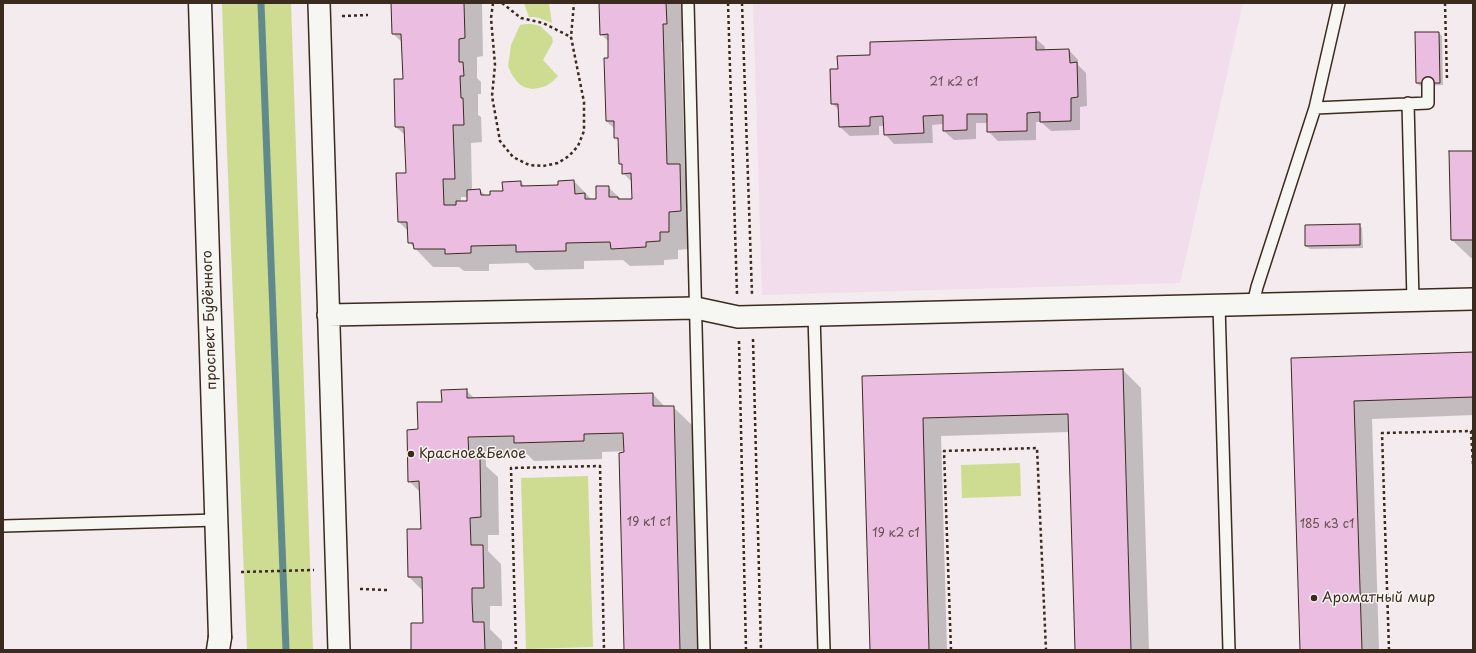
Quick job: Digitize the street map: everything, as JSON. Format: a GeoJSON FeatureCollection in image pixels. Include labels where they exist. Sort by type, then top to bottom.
{"type":"FeatureCollection","features":[{"type":"Feature","properties":{"kind":"street","name":"проспект Будённого"},"geometry":{"type":"LineString","coordinates":[[200,3],[220,646]]}},
{"type":"Feature","properties":{"kind":"street"},"geometry":{"type":"LineString","coordinates":[[319,3],[339,650]]}},
{"type":"Feature","properties":{"kind":"street"},"geometry":{"type":"LineString","coordinates":[[328,315],[696,308],[738,317],[1473,299]]}},
{"type":"Feature","properties":{"kind":"lane"},"geometry":{"type":"LineString","coordinates":[[688,3],[704,650]]}},
{"type":"Feature","properties":{"kind":"lane"},"geometry":{"type":"LineString","coordinates":[[1253,304],[1257,287],[1315,108],[1339,3]]}},
{"type":"Feature","properties":{"kind":"lane"},"geometry":{"type":"LineString","coordinates":[[1315,108],[1428,103],[1428,83]]}},
{"type":"Feature","properties":{"kind":"lane"},"geometry":{"type":"LineString","coordinates":[[1408,103],[1413,300]]}},
{"type":"Feature","properties":{"kind":"lane"},"geometry":{"type":"LineString","coordinates":[[1219,305],[1229,650]]}},
{"type":"Feature","properties":{"kind":"lane"},"geometry":{"type":"LineString","coordinates":[[814,315],[824,650]]}},
{"type":"Feature","properties":{"kind":"lane"},"geometry":{"type":"LineString","coordinates":[[3,526],[216,520]]}},
{"type":"Feature","properties":{"kind":"path"},"geometry":{"type":"LineString","coordinates":[[493,3],[491,18],[495,65],[492,96],[500,141],[513,157],[529,165],[543,166],[558,163],[569,156],[578,146],[584,131],[584,102],[571,38],[574,3]]}},
{"type":"Feature","properties":{"kind":"path"},"geometry":{"type":"LineString","coordinates":[[502,3],[521,18],[543,23],[571,38]]}},
{"type":"Feature","properties":{"kind":"path"},"geometry":{"type":"LineString","coordinates":[[1428,103],[1448,103],[1445,3]]}},
{"type":"Feature","properties":{"kind":"path"},"geometry":{"type":"LineString","coordinates":[[1389,650],[1382,433],[1471,431],[1473,464]]}},
{"type":"Feature","properties":{"kind":"path"},"geometry":{"type":"LineString","coordinates":[[951,650],[944,451],[1037,448],[1046,650]]}},
{"type":"Feature","properties":{"kind":"path"},"geometry":{"type":"LineString","coordinates":[[516,650],[511,468],[600,466],[604,650]]}},
{"type":"Feature","properties":{"kind":"path"},"geometry":{"type":"LineString","coordinates":[[218,573],[337,579],[387,590]]}},
{"type":"Feature","properties":{"kind":"shaded area"},"geometry":{"type":"Polygon","coordinates":[[[753,3],[1243,3],[1180,283],[762,295],[753,3]]]}},
{"type":"Feature","properties":{"kind":"green space"},"geometry":{"type":"Polygon","coordinates":[[[222,3],[291,3],[313,650],[247,650],[222,3]]]}},
{"type":"Feature","properties":{"kind":"green space"},"geometry":{"type":"Polygon","coordinates":[[[524,3],[549,3],[552,23],[536,17],[529,17],[524,3]]]}},
{"type":"Feature","properties":{"kind":"green space"},"geometry":{"type":"Polygon","coordinates":[[[526,24],[540,26],[552,37],[553,42],[543,60],[558,76],[546,86],[539,88],[532,89],[524,87],[518,83],[508,66],[511,45],[520,25],[526,24]]]}},
{"type":"Feature","properties":{"kind":"green space"},"geometry":{"type":"Polygon","coordinates":[[[1020,463],[1021,496],[962,498],[961,465],[1020,463]]]}},
{"type":"Feature","properties":{"kind":"green space"},"geometry":{"type":"Polygon","coordinates":[[[588,476],[593,647],[526,649],[521,478],[588,476]]]}},
{"type":"Feature","properties":{"kind":"building"},"geometry":{"type":"Polygon","coordinates":[[[391,3],[464,3],[465,38],[459,39],[459,62],[463,62],[464,76],[460,76],[461,98],[463,98],[464,125],[453,125],[455,179],[443,179],[444,205],[456,205],[456,201],[467,201],[467,190],[480,189],[481,195],[490,195],[490,191],[503,191],[502,182],[521,181],[521,186],[558,185],[558,181],[574,180],[575,194],[585,193],[585,199],[596,199],[596,186],[609,186],[609,197],[618,197],[618,199],[632,199],[631,173],[622,174],[622,164],[619,164],[618,138],[614,138],[614,121],[606,121],[604,58],[608,58],[608,34],[600,35],[599,3],[666,3],[667,24],[663,24],[667,164],[680,164],[681,211],[669,212],[669,232],[660,232],[660,241],[646,242],[646,247],[611,249],[610,242],[566,243],[566,251],[516,252],[516,245],[471,246],[471,253],[445,254],[445,249],[414,249],[413,243],[408,243],[407,222],[398,222],[396,173],[406,173],[404,127],[395,127],[394,79],[403,79],[401,34],[392,34],[391,3]]]}},
{"type":"Feature","properties":{"kind":"building"},"geometry":{"type":"Polygon","coordinates":[[[1415,32],[1439,32],[1440,83],[1416,83],[1415,32]]]}},
{"type":"Feature","properties":{"kind":"building"},"geometry":{"type":"Polygon","coordinates":[[[1036,37],[1036,50],[1069,49],[1070,63],[1077,62],[1078,97],[1071,98],[1071,121],[1040,122],[1040,112],[1027,113],[1027,131],[987,132],[987,114],[967,114],[967,130],[943,131],[943,115],[923,116],[924,133],[884,135],[883,116],[870,117],[870,126],[839,127],[838,104],[831,104],[830,69],[838,69],[837,56],[870,55],[870,42],[1036,37]]]}},
{"type":"Feature","properties":{"kind":"building"},"geometry":{"type":"Polygon","coordinates":[[[1449,151],[1473,151],[1473,240],[1451,240],[1449,151]]]}},
{"type":"Feature","properties":{"kind":"building"},"geometry":{"type":"Polygon","coordinates":[[[1360,224],[1360,245],[1305,246],[1305,225],[1360,224]]]}},
{"type":"Feature","properties":{"kind":"building"},"geometry":{"type":"Polygon","coordinates":[[[1473,352],[1473,397],[1354,401],[1362,650],[1300,650],[1291,358],[1473,352]]]}},
{"type":"Feature","properties":{"kind":"building"},"geometry":{"type":"Polygon","coordinates":[[[1123,369],[1131,650],[1075,650],[1068,414],[923,418],[929,650],[870,650],[862,376],[1123,369]]]}},
{"type":"Feature","properties":{"kind":"building"},"geometry":{"type":"Polygon","coordinates":[[[467,389],[467,398],[653,393],[653,406],[674,406],[680,650],[624,650],[619,453],[624,452],[623,433],[584,434],[584,441],[514,443],[514,436],[468,437],[469,458],[480,458],[481,517],[470,518],[471,545],[483,545],[484,588],[472,588],[472,600],[473,622],[484,622],[485,650],[411,650],[411,623],[423,623],[422,577],[408,577],[407,529],[421,529],[419,481],[408,482],[407,430],[418,429],[417,402],[442,402],[441,390],[467,389]]]}},
{"type":"Feature","properties":{"kind":"waterway"},"geometry":{"type":"LineString","coordinates":[[261,3],[286,650]]}},
{"type":"Feature","properties":{"kind":"place","name":"Красное&Белое"},"geometry":{"type":"Point","coordinates":[411,454]}},
{"type":"Feature","properties":{"kind":"place","name":"Ароматный мир"},"geometry":{"type":"Point","coordinates":[1314,598]}}]}
